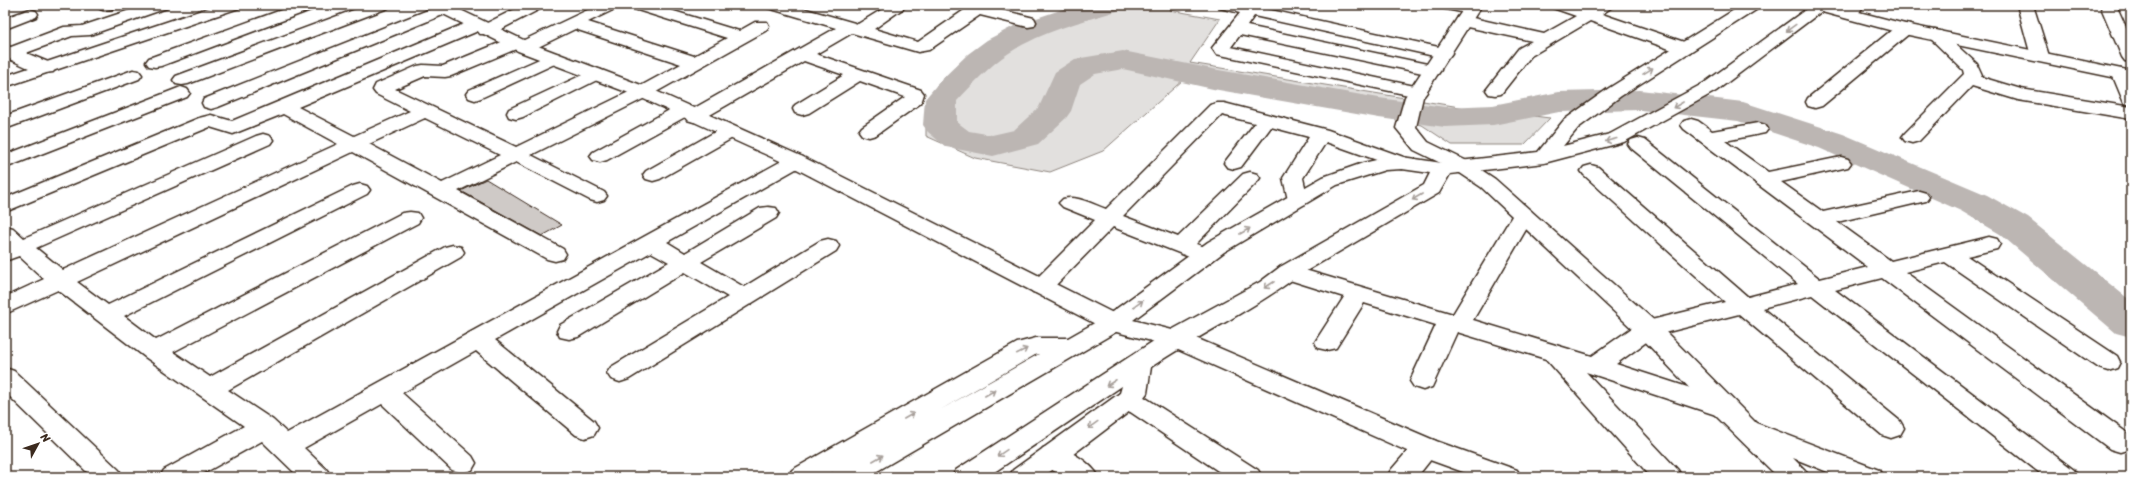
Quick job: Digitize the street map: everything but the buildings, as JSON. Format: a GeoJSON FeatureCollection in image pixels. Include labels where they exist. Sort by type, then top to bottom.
{"type":"FeatureCollection","features":[{"type":"Feature","properties":{"kind":"street"},"geometry":{"type":"LineString","coordinates":[[9,52],[70,31],[84,31],[161,5]]}},
{"type":"Feature","properties":{"kind":"street"},"geometry":{"type":"LineString","coordinates":[[5,82],[233,5]]}},
{"type":"Feature","properties":{"kind":"street"},"geometry":{"type":"LineString","coordinates":[[155,62],[310,5]]}},
{"type":"Feature","properties":{"kind":"street"},"geometry":{"type":"LineString","coordinates":[[5,206],[206,122],[211,121],[232,128],[536,5]]}},
{"type":"Feature","properties":{"kind":"street"},"geometry":{"type":"LineString","coordinates":[[597,196],[517,155],[382,90],[382,88],[423,70],[445,72],[519,45],[573,23],[611,5]]}},
{"type":"Feature","properties":{"kind":"street"},"geometry":{"type":"LineString","coordinates":[[637,5],[741,37]]}},
{"type":"Feature","properties":{"kind":"street"},"geometry":{"type":"LineString","coordinates":[[774,5],[920,47],[980,7],[1028,22]]}},
{"type":"Feature","properties":{"kind":"street"},"geometry":{"type":"LineString","coordinates":[[807,14],[821,5]]}},
{"type":"Feature","properties":{"kind":"street"},"geometry":{"type":"LineString","coordinates":[[600,156],[688,114],[803,54],[856,29],[900,5]]}},
{"type":"Feature","properties":{"kind":"street"},"geometry":{"type":"LineString","coordinates":[[1226,5],[1253,8],[1446,49]]}},
{"type":"Feature","properties":{"kind":"street"},"geometry":{"type":"LineString","coordinates":[[1447,5],[1545,39]]}},
{"type":"Feature","properties":{"kind":"street"},"geometry":{"type":"LineString","coordinates":[[1559,5],[1684,48]]}},
{"type":"Feature","properties":{"kind":"street"},"geometry":{"type":"LineString","coordinates":[[1495,90],[1521,56],[1545,39],[1607,5]]}},
{"type":"Feature","properties":{"kind":"street"},"geometry":{"type":"LineString","coordinates":[[1544,157],[1571,124],[1615,92],[1753,5]]}},
{"type":"Feature","properties":{"kind":"street"},"geometry":{"type":"LineString","coordinates":[[2025,5],[2040,56]]}},
{"type":"Feature","properties":{"kind":"street"},"geometry":{"type":"LineString","coordinates":[[2108,5],[2131,57]]}},
{"type":"Feature","properties":{"kind":"street"},"geometry":{"type":"LineString","coordinates":[[5,162],[375,6],[413,23],[482,28]]}},
{"type":"Feature","properties":{"kind":"street"},"geometry":{"type":"LineString","coordinates":[[844,477],[1112,322],[1205,255],[1330,181],[1370,167],[1402,163],[1453,168],[1544,157],[1617,138],[1642,134],[1710,87],[1819,6],[1853,10],[1904,29],[2126,75],[2131,99]]}},
{"type":"Feature","properties":{"kind":"street"},"geometry":{"type":"LineString","coordinates":[[211,103],[413,23],[440,7],[519,45],[642,92],[688,114],[796,161],[1112,322],[1175,339],[1426,448],[1507,477]]}},
{"type":"Feature","properties":{"kind":"street"},"geometry":{"type":"LineString","coordinates":[[5,24],[31,8]]}},
{"type":"Feature","properties":{"kind":"street"},"geometry":{"type":"LineString","coordinates":[[1253,8],[1344,32],[1446,49]]}},
{"type":"Feature","properties":{"kind":"street"},"geometry":{"type":"LineString","coordinates":[[1253,8],[1221,48],[1222,50],[1416,94]]}},
{"type":"Feature","properties":{"kind":"street"},"geometry":{"type":"LineString","coordinates":[[1470,12],[1416,94],[1406,128],[1421,146],[1453,168],[1488,183],[1648,329],[1725,409],[1795,477]]}},
{"type":"Feature","properties":{"kind":"street"},"geometry":{"type":"LineString","coordinates":[[573,23],[697,63]]}},
{"type":"Feature","properties":{"kind":"street"},"geometry":{"type":"LineString","coordinates":[[442,191],[642,92],[697,63],[761,26]]}},
{"type":"Feature","properties":{"kind":"street"},"geometry":{"type":"LineString","coordinates":[[1236,29],[1432,70]]}},
{"type":"Feature","properties":{"kind":"street"},"geometry":{"type":"LineString","coordinates":[[1815,102],[1904,29]]}},
{"type":"Feature","properties":{"kind":"street"},"geometry":{"type":"LineString","coordinates":[[1317,71],[1344,32]]}},
{"type":"Feature","properties":{"kind":"street"},"geometry":{"type":"LineString","coordinates":[[1912,137],[1973,75],[1971,68],[1936,35]]}},
{"type":"Feature","properties":{"kind":"street"},"geometry":{"type":"LineString","coordinates":[[9,52],[47,68]]}},
{"type":"Feature","properties":{"kind":"street"},"geometry":{"type":"LineString","coordinates":[[803,54],[912,92],[916,96],[869,131]]}},
{"type":"Feature","properties":{"kind":"street"},"geometry":{"type":"LineString","coordinates":[[475,94],[553,58]]}},
{"type":"Feature","properties":{"kind":"street"},"geometry":{"type":"LineString","coordinates":[[516,113],[595,74]]}},
{"type":"Feature","properties":{"kind":"street"},"geometry":{"type":"LineString","coordinates":[[802,109],[859,74]]}},
{"type":"Feature","properties":{"kind":"street"},"geometry":{"type":"LineString","coordinates":[[5,123],[133,75]]}},
{"type":"Feature","properties":{"kind":"street"},"geometry":{"type":"LineString","coordinates":[[1969,79],[2018,94],[2131,113]]}},
{"type":"Feature","properties":{"kind":"street"},"geometry":{"type":"LineString","coordinates":[[284,107],[442,191],[555,254]]}},
{"type":"Feature","properties":{"kind":"street"},"geometry":{"type":"LineString","coordinates":[[1042,287],[1216,109],[1224,109],[1322,134],[1402,163]]}},
{"type":"Feature","properties":{"kind":"street"},"geometry":{"type":"LineString","coordinates":[[5,306],[425,111]]}},
{"type":"Feature","properties":{"kind":"street"},"geometry":{"type":"LineString","coordinates":[[1234,163],[1267,120]]}},
{"type":"Feature","properties":{"kind":"street"},"geometry":{"type":"LineString","coordinates":[[1758,129],[1699,131],[2120,442]]}},
{"type":"Feature","properties":{"kind":"street"},"geometry":{"type":"LineString","coordinates":[[653,175],[729,132]]}},
{"type":"Feature","properties":{"kind":"street"},"geometry":{"type":"LineString","coordinates":[[1298,200],[1293,178],[1322,134]]}},
{"type":"Feature","properties":{"kind":"street"},"geometry":{"type":"LineString","coordinates":[[1642,134],[1815,286],[2064,477]]}},
{"type":"Feature","properties":{"kind":"street"},"geometry":{"type":"LineString","coordinates":[[11,244],[263,140]]}},
{"type":"Feature","properties":{"kind":"street"},"geometry":{"type":"LineString","coordinates":[[286,446],[796,161]]}},
{"type":"Feature","properties":{"kind":"street"},"geometry":{"type":"LineString","coordinates":[[1764,179],[1841,163]]}},
{"type":"Feature","properties":{"kind":"street"},"geometry":{"type":"LineString","coordinates":[[966,477],[1175,339],[1268,287],[1288,272],[1432,189],[1453,168]]}},
{"type":"Feature","properties":{"kind":"street"},"geometry":{"type":"LineString","coordinates":[[1591,171],[1742,305],[1891,428]]}},
{"type":"Feature","properties":{"kind":"street"},"geometry":{"type":"LineString","coordinates":[[1182,246],[1250,178]]}},
{"type":"Feature","properties":{"kind":"street"},"geometry":{"type":"LineString","coordinates":[[107,315],[360,190]]}},
{"type":"Feature","properties":{"kind":"street"},"geometry":{"type":"LineString","coordinates":[[1818,220],[1919,197]]}},
{"type":"Feature","properties":{"kind":"street"},"geometry":{"type":"LineString","coordinates":[[1070,203],[1205,255]]}},
{"type":"Feature","properties":{"kind":"street"},"geometry":{"type":"LineString","coordinates":[[569,331],[768,213]]}},
{"type":"Feature","properties":{"kind":"street"},"geometry":{"type":"LineString","coordinates":[[1423,381],[1454,323],[1523,216]]}},
{"type":"Feature","properties":{"kind":"street"},"geometry":{"type":"LineString","coordinates":[[154,351],[410,218]]}},
{"type":"Feature","properties":{"kind":"street"},"geometry":{"type":"LineString","coordinates":[[650,242],[745,297]]}},
{"type":"Feature","properties":{"kind":"street"},"geometry":{"type":"LineString","coordinates":[[11,244],[154,351],[264,427],[286,446],[317,477]]}},
{"type":"Feature","properties":{"kind":"street"},"geometry":{"type":"LineString","coordinates":[[1596,366],[1648,329],[1815,286],[1989,244]]}},
{"type":"Feature","properties":{"kind":"street"},"geometry":{"type":"LineString","coordinates":[[620,374],[828,246]]}},
{"type":"Feature","properties":{"kind":"street"},"geometry":{"type":"LineString","coordinates":[[209,389],[453,252]]}},
{"type":"Feature","properties":{"kind":"street"},"geometry":{"type":"LineString","coordinates":[[1948,254],[2108,362]]}},
{"type":"Feature","properties":{"kind":"street"},"geometry":{"type":"LineString","coordinates":[[1288,272],[1596,366],[1725,409]]}},
{"type":"Feature","properties":{"kind":"street"},"geometry":{"type":"LineString","coordinates":[[1327,342],[1358,293]]}},
{"type":"Feature","properties":{"kind":"street"},"geometry":{"type":"LineString","coordinates":[[478,339],[585,428]]}},
{"type":"Feature","properties":{"kind":"street"},"geometry":{"type":"LineString","coordinates":[[802,477],[1026,349],[1036,346],[1071,346]]}},
{"type":"Feature","properties":{"kind":"street"},"geometry":{"type":"LineString","coordinates":[[1555,354],[1668,477]]}},
{"type":"Feature","properties":{"kind":"street"},"geometry":{"type":"LineString","coordinates":[[1023,477],[1129,399],[1134,393],[1139,364]]}},
{"type":"Feature","properties":{"kind":"street"},"geometry":{"type":"LineString","coordinates":[[5,377],[109,477]]}},
{"type":"Feature","properties":{"kind":"street"},"geometry":{"type":"LineString","coordinates":[[384,391],[462,463]]}},
{"type":"Feature","properties":{"kind":"street"},"geometry":{"type":"LineString","coordinates":[[1129,399],[1248,477]]}},
{"type":"Feature","properties":{"kind":"street"},"geometry":{"type":"LineString","coordinates":[[174,477],[264,427]]}},
{"type":"Feature","properties":{"kind":"street"},"geometry":{"type":"LineString","coordinates":[[1746,428],[1869,477]]}},
{"type":"Feature","properties":{"kind":"street"},"geometry":{"type":"LineString","coordinates":[[1401,477],[1426,448]]}},
{"type":"Feature","properties":{"kind":"street"},"geometry":{"type":"LineString","coordinates":[[1053,455],[1085,477]]}},
{"type":"Feature","properties":{"kind":"shaded area"},"geometry":{"type":"Polygon","coordinates":[[[1094,5],[1174,5],[1170,10],[1220,19],[1190,63],[1466,108],[1550,118],[1524,145],[1452,145],[1422,125],[1341,108],[1183,80],[1103,151],[1050,172],[975,158],[926,136],[926,108],[984,43],[1094,5]]]}},
{"type":"Feature","properties":{"kind":"waterway"},"geometry":{"type":"LineString","coordinates":[[1107,5],[1027,31],[985,56],[973,66],[941,99],[940,125],[958,140],[993,146],[1026,137],[1054,111],[1066,79],[1086,66],[1123,60],[1213,79],[1379,108],[1445,117],[1493,115],[1559,102],[1640,100],[1743,112],[1831,141],[1974,203],[2014,226],[2131,323]]}}]}
